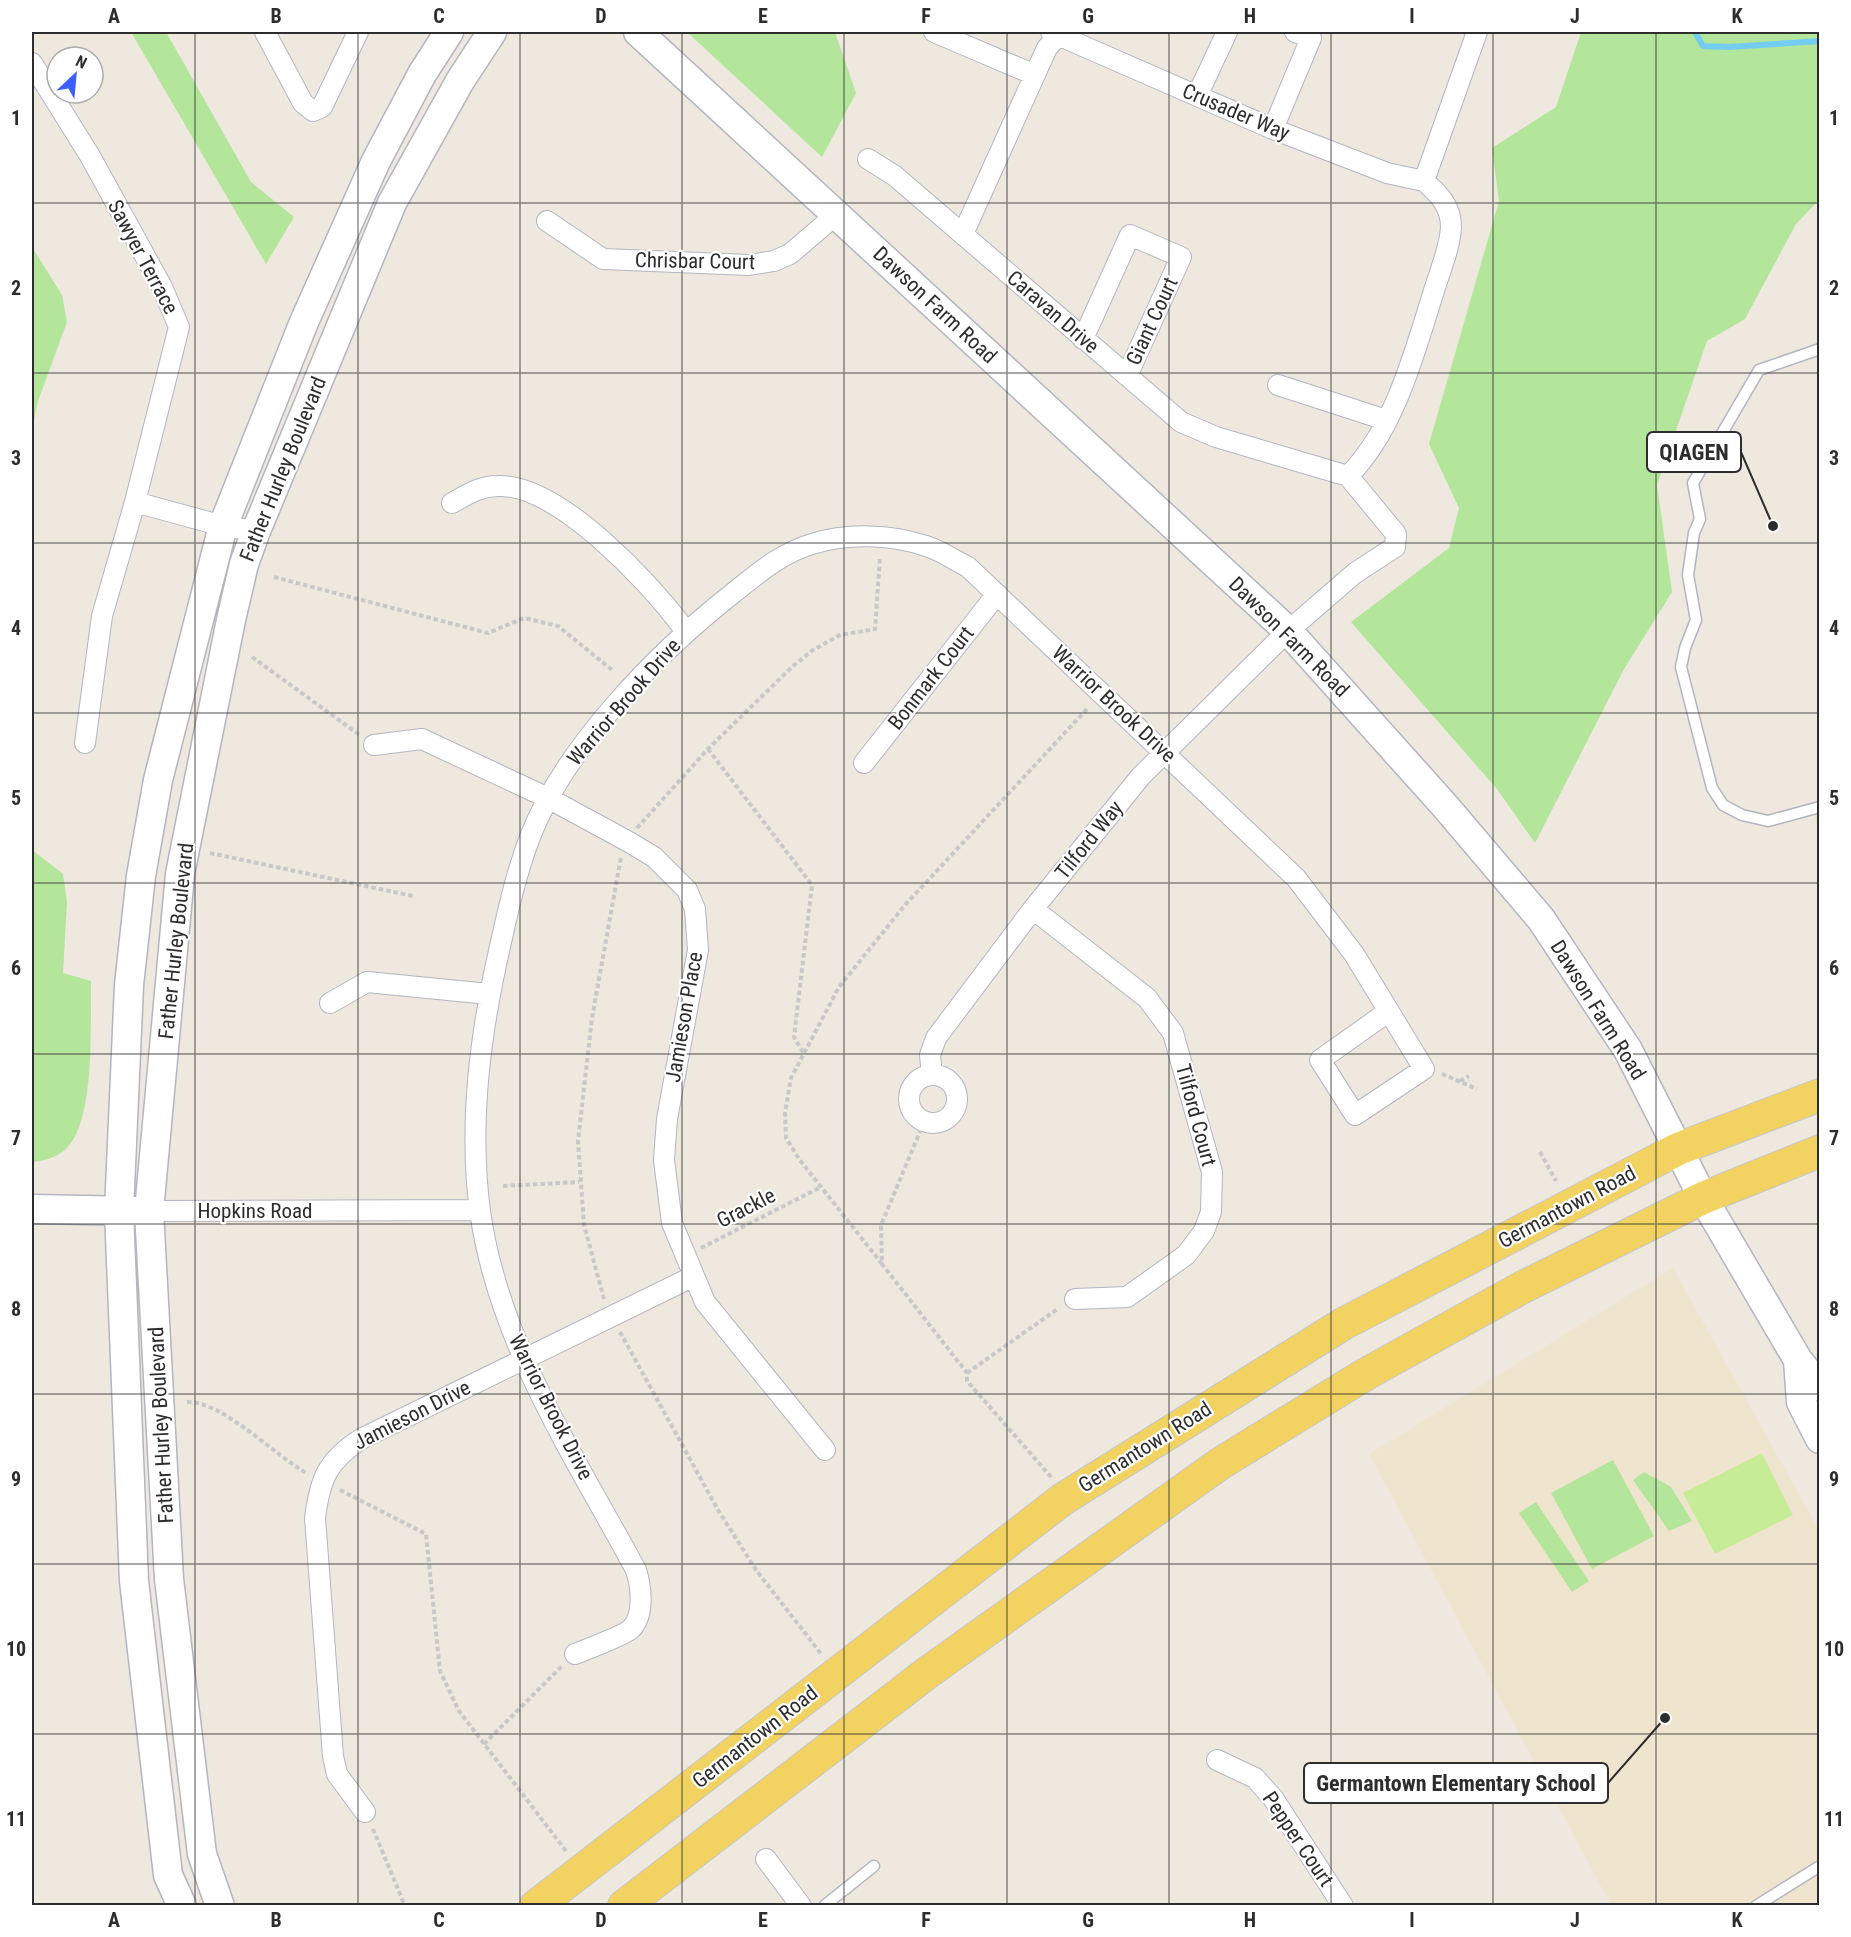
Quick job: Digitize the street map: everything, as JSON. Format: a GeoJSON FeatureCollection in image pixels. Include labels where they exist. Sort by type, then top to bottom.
{"type":"FeatureCollection","features":[{"type":"Feature","properties":{"kind":"main road","name":"Father Hurley Boulevard"},"geometry":{"type":"LineString","coordinates":[[182,1905],[168,1875],[134,1581],[119,1211],[129,985],[141,876],[158,780],[223,526],[304,322],[376,160],[422,74],[449,32]]}},
{"type":"Feature","properties":{"kind":"main road","name":"Father Hurley Boulevard"},"geometry":{"type":"LineString","coordinates":[[220,1905],[202,1854],[169,1579],[149,1211],[180,874],[231,620],[244,564],[256,531],[392,203],[460,81],[492,32]]}},
{"type":"Feature","properties":{"kind":"main road","name":"Dawson Farm Road"},"geometry":{"type":"LineString","coordinates":[[638,32],[838,213],[981,349],[1288,631],[1445,806],[1541,919],[1628,1050],[1703,1198],[1798,1360],[1820,1386]]}},
{"type":"Feature","properties":{"kind":"main road","name":"Germantown Road"},"geometry":{"type":"LineString","coordinates":[[536,1905],[1063,1499],[1343,1324],[1678,1149],[1820,1095]]}},
{"type":"Feature","properties":{"kind":"main road"},"geometry":{"type":"LineString","coordinates":[[624,1905],[927,1673],[1221,1463],[1366,1374],[1521,1288],[1703,1198],[1820,1151]]}},
{"type":"Feature","properties":{"kind":"main road","name":"Hopkins Road"},"geometry":{"type":"LineString","coordinates":[[32,1209],[90,1208],[149,1211]]}},
{"type":"Feature","properties":{"kind":"main road","name":"Dawson Farm Road"},"geometry":{"type":"LineString","coordinates":[[1798,1360],[1801,1402],[1820,1439]]}},
{"type":"Feature","properties":{"kind":"street"},"geometry":{"type":"LineString","coordinates":[[265,32],[303,103],[313,111],[322,106],[357,32]]}},
{"type":"Feature","properties":{"kind":"street"},"geometry":{"type":"LineString","coordinates":[[934,32],[1035,75]]}},
{"type":"Feature","properties":{"kind":"street"},"geometry":{"type":"LineString","coordinates":[[1197,96],[1227,32]]}},
{"type":"Feature","properties":{"kind":"street"},"geometry":{"type":"LineString","coordinates":[[1273,129],[1311,38],[1295,32]]}},
{"type":"Feature","properties":{"kind":"street"},"geometry":{"type":"LineString","coordinates":[[1288,631],[1355,573],[1395,548],[1396,534],[1348,476],[1362,463],[1407,375],[1444,259],[1451,227],[1447,207],[1442,196],[1424,181],[1477,32]]}},
{"type":"Feature","properties":{"kind":"street"},"geometry":{"type":"LineString","coordinates":[[963,234],[1047,48],[1057,33]]}},
{"type":"Feature","properties":{"kind":"street","name":"Crusader Way"},"geometry":{"type":"LineString","coordinates":[[1057,33],[1273,129],[1387,173],[1424,181]]}},
{"type":"Feature","properties":{"kind":"street","name":"Sawyer Terrace"},"geometry":{"type":"LineString","coordinates":[[32,63],[90,156],[162,287],[179,327],[135,502],[102,616],[85,743]]}},
{"type":"Feature","properties":{"kind":"street","name":"Caravan Drive"},"geometry":{"type":"LineString","coordinates":[[868,159],[895,176],[1181,422],[1200,432],[1348,476]]}},
{"type":"Feature","properties":{"kind":"street","name":"Chrisbar Court"},"geometry":{"type":"LineString","coordinates":[[547,221],[603,258],[750,265],[774,261],[790,255],[838,213]]}},
{"type":"Feature","properties":{"kind":"street","name":"Giant Court"},"geometry":{"type":"LineString","coordinates":[[1083,339],[1130,235],[1181,258],[1127,376]]}},
{"type":"Feature","properties":{"kind":"street"},"geometry":{"type":"LineString","coordinates":[[1278,385],[1386,420]]}},
{"type":"Feature","properties":{"kind":"street"},"geometry":{"type":"LineString","coordinates":[[452,503],[480,487],[501,485],[541,498],[564,511],[612,547],[686,631]]}},
{"type":"Feature","properties":{"kind":"street"},"geometry":{"type":"LineString","coordinates":[[135,502],[223,526],[256,531]]}},
{"type":"Feature","properties":{"kind":"street","name":"Warrior Brook Drive"},"geometry":{"type":"LineString","coordinates":[[575,1654],[631,1629],[639,1613],[641,1587],[636,1570],[523,1361],[495,1288],[480,1210],[474,1112],[489,994],[515,880],[530,835],[563,772],[604,719],[686,631],[776,560],[811,544],[844,537],[887,537],[927,546],[968,567],[1296,878],[1354,954],[1389,1011],[1424,1069],[1355,1116],[1320,1060],[1389,1011]]}},
{"type":"Feature","properties":{"kind":"street","name":"Bonmark Court"},"geometry":{"type":"LineString","coordinates":[[864,763],[997,594]]}},
{"type":"Feature","properties":{"kind":"street","name":"Tilford Way"},"geometry":{"type":"LineString","coordinates":[[932,1075],[930,1055],[936,1038],[1033,909],[1141,776],[1288,631]]}},
{"type":"Feature","properties":{"kind":"street","name":"Jamieson Place"},"geometry":{"type":"LineString","coordinates":[[374,745],[422,739],[548,798],[654,857],[687,890],[695,909],[698,950],[666,1119],[664,1160],[672,1223],[692,1277],[705,1302],[825,1450]]}},
{"type":"Feature","properties":{"kind":"street","name":"Tilford Court"},"geometry":{"type":"LineString","coordinates":[[1033,909],[1147,998],[1173,1033],[1212,1172],[1211,1212],[1204,1231],[1186,1255],[1127,1297],[1075,1299]]}},
{"type":"Feature","properties":{"kind":"street"},"geometry":{"type":"LineString","coordinates":[[330,1003],[367,982],[489,994]]}},
{"type":"Feature","properties":{"kind":"street"},"geometry":{"type":"LineString","coordinates":[[932,1075],[939,1076],[952,1085],[956,1091],[956,1107],[947,1119],[940,1123],[924,1122],[912,1111],[909,1095],[917,1081],[932,1075]]}},
{"type":"Feature","properties":{"kind":"street","name":"Hopkins Road"},"geometry":{"type":"LineString","coordinates":[[149,1211],[480,1210]]}},
{"type":"Feature","properties":{"kind":"street","name":"Jamieson Drive"},"geometry":{"type":"LineString","coordinates":[[365,1812],[337,1774],[333,1756],[315,1518],[319,1487],[329,1466],[343,1451],[361,1440],[692,1277]]}},
{"type":"Feature","properties":{"kind":"street","name":"Pepper Court"},"geometry":{"type":"LineString","coordinates":[[1217,1760],[1255,1778],[1273,1798],[1343,1905]]}},
{"type":"Feature","properties":{"kind":"street"},"geometry":{"type":"LineString","coordinates":[[766,1859],[801,1905]]}},
{"type":"Feature","properties":{"kind":"lane"},"geometry":{"type":"LineString","coordinates":[[1820,349],[1759,370],[1693,483],[1700,519],[1694,533],[1688,574],[1696,620],[1685,648],[1681,668],[1712,788],[1723,805],[1742,815],[1768,821],[1820,807]]}},
{"type":"Feature","properties":{"kind":"lane"},"geometry":{"type":"LineString","coordinates":[[824,1905],[874,1866]]}},
{"type":"Feature","properties":{"kind":"lane"},"geometry":{"type":"LineString","coordinates":[[1756,1905],[1820,1866]]}},
{"type":"Feature","properties":{"kind":"path"},"geometry":{"type":"LineString","coordinates":[[636,831],[708,749],[792,666],[813,650],[840,635],[875,629],[880,557]]}},
{"type":"Feature","properties":{"kind":"path"},"geometry":{"type":"LineString","coordinates":[[274,577],[488,633],[524,618],[558,626],[612,670]]}},
{"type":"Feature","properties":{"kind":"path"},"geometry":{"type":"LineString","coordinates":[[252,657],[374,745]]}},
{"type":"Feature","properties":{"kind":"path"},"geometry":{"type":"LineString","coordinates":[[1054,1480],[968,1381],[967,1373],[821,1187],[786,1138],[785,1113],[792,1078],[839,987],[905,905],[1088,708]]}},
{"type":"Feature","properties":{"kind":"path"},"geometry":{"type":"LineString","coordinates":[[708,749],[812,885],[794,1037],[804,1054]]}},
{"type":"Feature","properties":{"kind":"path"},"geometry":{"type":"LineString","coordinates":[[606,1306],[586,1234],[579,1182],[578,1141],[592,1018],[622,853]]}},
{"type":"Feature","properties":{"kind":"path"},"geometry":{"type":"LineString","coordinates":[[210,854],[413,896]]}},
{"type":"Feature","properties":{"kind":"path"},"geometry":{"type":"LineString","coordinates":[[1469,1076],[1460,1082],[1477,1089]]}},
{"type":"Feature","properties":{"kind":"path"},"geometry":{"type":"LineString","coordinates":[[882,1264],[881,1225],[924,1122]]}},
{"type":"Feature","properties":{"kind":"path"},"geometry":{"type":"LineString","coordinates":[[1540,1152],[1556,1181]]}},
{"type":"Feature","properties":{"kind":"path"},"geometry":{"type":"LineString","coordinates":[[503,1186],[579,1182]]}},
{"type":"Feature","properties":{"kind":"path","name":"Grackle"},"geometry":{"type":"LineString","coordinates":[[684,1255],[821,1187]]}},
{"type":"Feature","properties":{"kind":"path"},"geometry":{"type":"LineString","coordinates":[[967,1373],[1041,1318],[1075,1299]]}},
{"type":"Feature","properties":{"kind":"path"},"geometry":{"type":"LineString","coordinates":[[618,1328],[718,1510],[756,1570],[822,1656]]}},
{"type":"Feature","properties":{"kind":"path"},"geometry":{"type":"LineString","coordinates":[[187,1402],[198,1402],[237,1423],[286,1462],[311,1475]]}},
{"type":"Feature","properties":{"kind":"path"},"geometry":{"type":"LineString","coordinates":[[334,1487],[426,1534],[440,1671],[459,1711],[566,1851]]}},
{"type":"Feature","properties":{"kind":"path"},"geometry":{"type":"LineString","coordinates":[[484,1744],[575,1654]]}},
{"type":"Feature","properties":{"kind":"path"},"geometry":{"type":"LineString","coordinates":[[365,1812],[405,1905]]}},
{"type":"Feature","properties":{"kind":"shaded area"},"geometry":{"type":"Polygon","coordinates":[[[1673,1268],[1819,1530],[1819,1905],[1611,1905],[1369,1454],[1673,1268]]]}},
{"type":"Feature","properties":{"kind":"green space"},"geometry":{"type":"Polygon","coordinates":[[[131,32],[166,32],[251,182],[294,217],[266,264],[131,32]]]}},
{"type":"Feature","properties":{"kind":"green space"},"geometry":{"type":"Polygon","coordinates":[[[687,32],[835,32],[856,93],[822,157],[687,32]]]}},
{"type":"Feature","properties":{"kind":"green space"},"geometry":{"type":"Polygon","coordinates":[[[1581,32],[1819,32],[1819,200],[1796,224],[1745,319],[1707,341],[1657,485],[1672,592],[1624,669],[1535,843],[1497,789],[1351,622],[1449,548],[1459,508],[1429,444],[1499,201],[1492,148],[1556,107],[1581,32]]]}},
{"type":"Feature","properties":{"kind":"green space"},"geometry":{"type":"Polygon","coordinates":[[[32,247],[62,295],[67,322],[38,401],[32,430],[32,247]]]}},
{"type":"Feature","properties":{"kind":"green space"},"geometry":{"type":"Polygon","coordinates":[[[32,850],[63,874],[67,902],[63,973],[91,981],[91,1045],[87,1094],[76,1135],[66,1149],[58,1155],[32,1162],[32,850]]]}},
{"type":"Feature","properties":{"kind":"green space"},"geometry":{"type":"Polygon","coordinates":[[[1762,1453],[1793,1515],[1715,1554],[1683,1493],[1762,1453]]]}},
{"type":"Feature","properties":{"kind":"green space"},"geometry":{"type":"Polygon","coordinates":[[[1613,1460],[1654,1536],[1592,1569],[1551,1493],[1613,1460]]]}},
{"type":"Feature","properties":{"kind":"green space"},"geometry":{"type":"Polygon","coordinates":[[[1644,1472],[1671,1487],[1692,1521],[1669,1531],[1633,1480],[1644,1472]]]}},
{"type":"Feature","properties":{"kind":"green space"},"geometry":{"type":"Polygon","coordinates":[[[1536,1502],[1589,1581],[1572,1592],[1519,1513],[1536,1502]]]}},
{"type":"Feature","properties":{"kind":"waterway"},"geometry":{"type":"LineString","coordinates":[[1695,32],[1703,46],[1729,47],[1820,41]]}},
{"type":"Feature","properties":{"kind":"place","name":"QIAGEN"},"geometry":{"type":"Point","coordinates":[1773,526]}},
{"type":"Feature","properties":{"kind":"place","name":"Germantown Elementary School"},"geometry":{"type":"Point","coordinates":[1665,1718]}}]}
